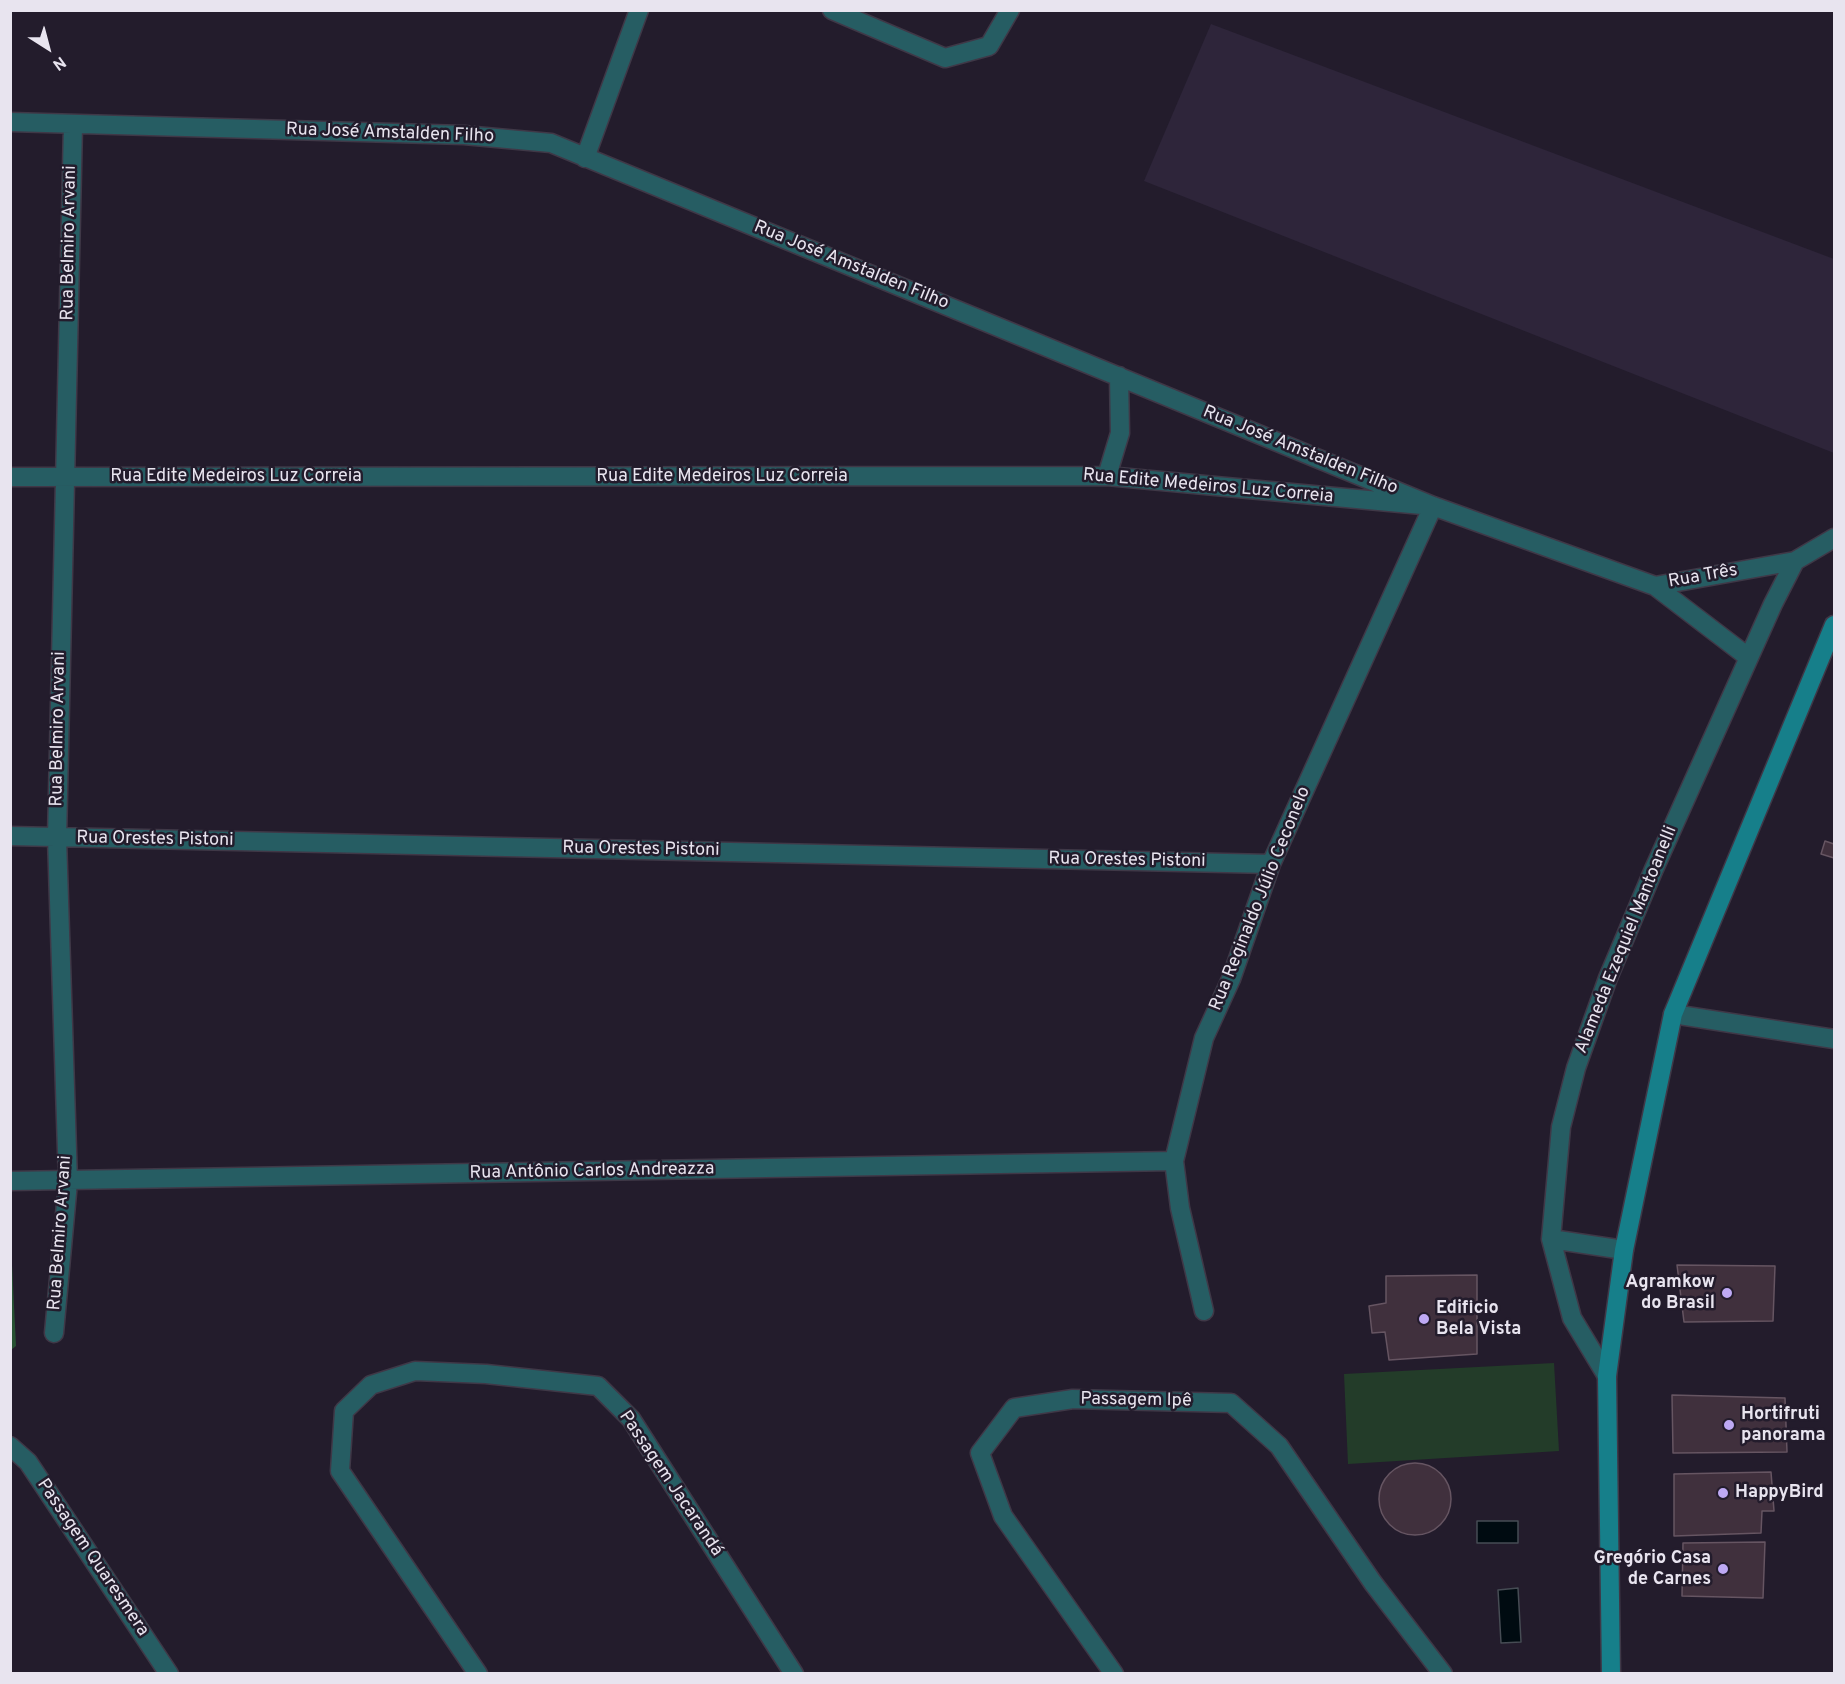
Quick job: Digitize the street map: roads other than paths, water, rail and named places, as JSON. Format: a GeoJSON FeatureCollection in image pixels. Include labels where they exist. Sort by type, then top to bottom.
{"type":"FeatureCollection","features":[{"type":"Feature","properties":{"kind":"main road"},"geometry":{"type":"LineString","coordinates":[[1611,1674],[1607,1376],[1624,1250],[1673,1014],[1834,625]]}},
{"type":"Feature","properties":{"kind":"street"},"geometry":{"type":"LineString","coordinates":[[585,158],[639,10]]}},
{"type":"Feature","properties":{"kind":"street"},"geometry":{"type":"LineString","coordinates":[[831,10],[945,58],[989,46],[1009,12]]}},
{"type":"Feature","properties":{"kind":"street","name":"Rua José Amstalden Filho"},"geometry":{"type":"LineString","coordinates":[[10,122],[464,135],[551,143],[1433,506],[1655,586]]}},
{"type":"Feature","properties":{"kind":"street","name":"Rua Belmiro Arvani"},"geometry":{"type":"LineString","coordinates":[[54,1333],[68,1182],[57,838],[63,478],[73,125]]}},
{"type":"Feature","properties":{"kind":"street"},"geometry":{"type":"LineString","coordinates":[[1107,476],[1120,433],[1119,376]]}},
{"type":"Feature","properties":{"kind":"street","name":"Rua Edite Medeiros Luz Correia"},"geometry":{"type":"LineString","coordinates":[[10,477],[1107,476],[1433,506]]}},
{"type":"Feature","properties":{"kind":"street","name":"Rua Reginaldo Júlio Ceconelo"},"geometry":{"type":"LineString","coordinates":[[1204,1311],[1180,1208],[1174,1161],[1204,1038],[1231,979],[1271,864],[1433,506]]}},
{"type":"Feature","properties":{"kind":"street"},"geometry":{"type":"LineString","coordinates":[[1795,561],[1834,538]]}},
{"type":"Feature","properties":{"kind":"street","name":"Rua Três"},"geometry":{"type":"LineString","coordinates":[[1655,586],[1795,561]]}},
{"type":"Feature","properties":{"kind":"street","name":"Alameda Ezequiel Mantoanelli"},"geometry":{"type":"LineString","coordinates":[[1607,1376],[1572,1318],[1551,1239],[1561,1127],[1576,1068],[1608,978],[1748,657],[1795,561]]}},
{"type":"Feature","properties":{"kind":"street","name":"Rua Três"},"geometry":{"type":"LineString","coordinates":[[1655,586],[1748,657]]}},
{"type":"Feature","properties":{"kind":"street","name":"Rua Orestes Pistoni"},"geometry":{"type":"LineString","coordinates":[[10,836],[1271,864]]}},
{"type":"Feature","properties":{"kind":"street"},"geometry":{"type":"LineString","coordinates":[[1673,1014],[1834,1039]]}},
{"type":"Feature","properties":{"kind":"street","name":"Rua Antônio Carlos Andreazza"},"geometry":{"type":"LineString","coordinates":[[10,1182],[1174,1161]]}},
{"type":"Feature","properties":{"kind":"street"},"geometry":{"type":"LineString","coordinates":[[1551,1239],[1624,1250]]}},
{"type":"Feature","properties":{"kind":"street","name":"Passagem Jacarandá"},"geometry":{"type":"LineString","coordinates":[[478,1674],[340,1471],[344,1411],[371,1385],[416,1371],[486,1374],[598,1386],[631,1419],[794,1674]]}},
{"type":"Feature","properties":{"kind":"street","name":"Passagem Ipê"},"geometry":{"type":"LineString","coordinates":[[1114,1674],[1003,1516],[980,1453],[1014,1408],[1073,1399],[1231,1403],[1279,1446],[1373,1583],[1443,1674]]}},
{"type":"Feature","properties":{"kind":"street","name":"Passagem Quaresmera"},"geometry":{"type":"LineString","coordinates":[[10,1446],[28,1462],[169,1674]]}},
{"type":"Feature","properties":{"kind":"place","name":"Agramkow do Brasil"},"geometry":{"type":"Point","coordinates":[1727,1293]}},
{"type":"Feature","properties":{"kind":"place","name":"Edificio Bela Vista"},"geometry":{"type":"Point","coordinates":[1424,1319]}},
{"type":"Feature","properties":{"kind":"place","name":"Hortifruti panorama"},"geometry":{"type":"Point","coordinates":[1729,1425]}},
{"type":"Feature","properties":{"kind":"place","name":"HappyBird"},"geometry":{"type":"Point","coordinates":[1723,1493]}},
{"type":"Feature","properties":{"kind":"place","name":"Gregório Casa de Carnes"},"geometry":{"type":"Point","coordinates":[1723,1569]}}]}
